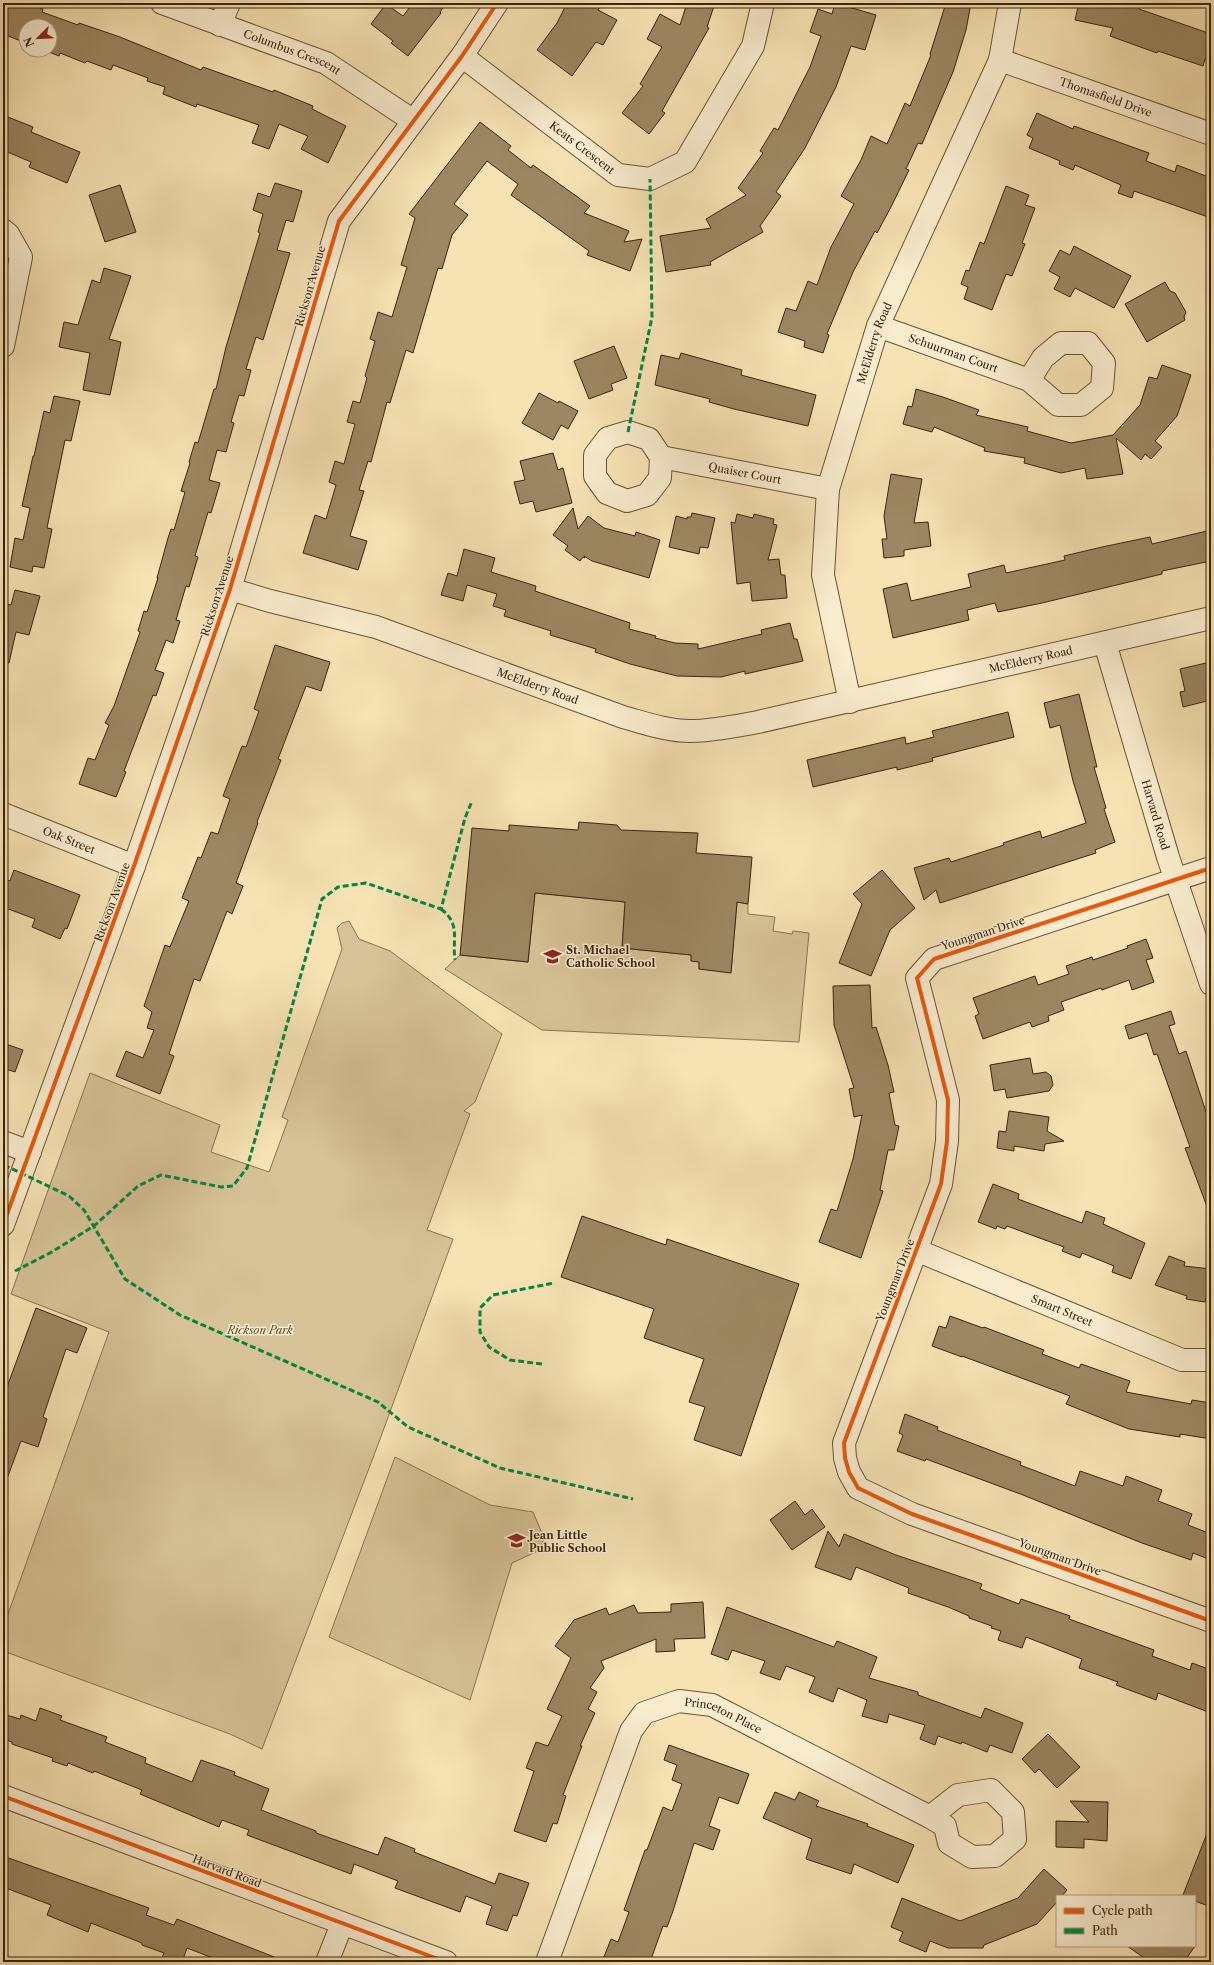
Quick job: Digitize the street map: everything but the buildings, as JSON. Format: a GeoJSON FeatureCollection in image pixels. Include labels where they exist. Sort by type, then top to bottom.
{"type":"FeatureCollection","features":[{"type":"Feature","properties":{"kind":"street","name":"Columbus Crescent"},"geometry":{"type":"LineString","coordinates":[[162,3],[326,63],[412,120]]}},
{"type":"Feature","properties":{"kind":"street"},"geometry":{"type":"LineString","coordinates":[[220,25],[229,3]]}},
{"type":"Feature","properties":{"kind":"street","name":"Rickson Avenue"},"geometry":{"type":"LineString","coordinates":[[3,1225],[134,866],[230,589],[339,221],[412,120],[462,56],[497,3]]}},
{"type":"Feature","properties":{"kind":"street","name":"Keats Crescent"},"geometry":{"type":"LineString","coordinates":[[462,56],[618,174],[650,179],[685,162],[753,46],[763,3]]}},
{"type":"Feature","properties":{"kind":"street","name":"McElderry Road"},"geometry":{"type":"LineString","coordinates":[[850,702],[823,575],[828,489],[878,326],[1000,60],[1010,3]]}},
{"type":"Feature","properties":{"kind":"street","name":"Thomasfield Drive"},"geometry":{"type":"LineString","coordinates":[[1000,60],[1211,134]]}},
{"type":"Feature","properties":{"kind":"street"},"geometry":{"type":"LineString","coordinates":[[3,230],[8,234],[21,257],[3,346]]}},
{"type":"Feature","properties":{"kind":"street","name":"Schuurman Court"},"geometry":{"type":"LineString","coordinates":[[878,326],[1029,380]]}},
{"type":"Feature","properties":{"kind":"street","name":"Quaiser Court"},"geometry":{"type":"LineString","coordinates":[[661,457],[828,489]]}},
{"type":"Feature","properties":{"kind":"street","name":"McElderry Road"},"geometry":{"type":"LineString","coordinates":[[230,589],[270,601],[376,627],[616,715],[663,728],[690,731],[732,727],[850,702],[1105,644],[1211,618]]}},
{"type":"Feature","properties":{"kind":"street","name":"Harvard Road"},"geometry":{"type":"LineString","coordinates":[[1105,644],[1176,879],[1211,984]]}},
{"type":"Feature","properties":{"kind":"street","name":"Oak Street"},"geometry":{"type":"LineString","coordinates":[[3,814],[134,866]]}},
{"type":"Feature","properties":{"kind":"street"},"geometry":{"type":"LineString","coordinates":[[1176,879],[1211,868]]}},
{"type":"Feature","properties":{"kind":"street","name":"Youngman Drive"},"geometry":{"type":"LineString","coordinates":[[1176,879],[934,959],[917,978],[948,1100],[947,1141],[941,1184],[844,1443],[845,1458],[849,1472],[858,1488],[912,1514],[1211,1621]]}},
{"type":"Feature","properties":{"kind":"street"},"geometry":{"type":"LineString","coordinates":[[3,1142],[30,1152]]}},
{"type":"Feature","properties":{"kind":"street","name":"Smart Street"},"geometry":{"type":"LineString","coordinates":[[916,1250],[1182,1360],[1211,1360]]}},
{"type":"Feature","properties":{"kind":"street","name":"Princeton Place"},"geometry":{"type":"LineString","coordinates":[[547,1962],[631,1731],[644,1713],[679,1701],[712,1705],[930,1817]]}},
{"type":"Feature","properties":{"kind":"street","name":"Harvard Road"},"geometry":{"type":"LineString","coordinates":[[3,1796],[446,1962]]}},
{"type":"Feature","properties":{"kind":"street"},"geometry":{"type":"LineString","coordinates":[[327,1962],[342,1924]]}},
{"type":"Feature","properties":{"kind":"green space"},"geometry":{"type":"Polygon","coordinates":[[[535,893],[625,902],[622,948],[691,955],[699,962],[699,969],[731,972],[737,902],[748,904],[748,914],[775,917],[773,931],[792,934],[793,931],[809,933],[799,1042],[542,1030],[445,969],[460,955],[528,962],[535,893]]]}},
{"type":"Feature","properties":{"kind":"green space","name":"Rickson Park"},"geometry":{"type":"Polygon","coordinates":[[[349,921],[359,939],[390,951],[502,1034],[475,1102],[464,1111],[470,1114],[427,1230],[453,1239],[379,1442],[262,1749],[230,1734],[3,1651],[3,1628],[109,1332],[11,1294],[90,1073],[220,1125],[211,1152],[269,1172],[288,1120],[282,1117],[342,949],[337,928],[342,923],[349,921]]]}},
{"type":"Feature","properties":{"kind":"green space"},"geometry":{"type":"Polygon","coordinates":[[[395,1457],[490,1505],[533,1512],[544,1538],[540,1550],[512,1563],[470,1700],[329,1637],[395,1457]]]}},
{"type":"Feature","properties":{"kind":"marked path"},"geometry":{"type":"LineString","coordinates":[[628,432],[652,317],[650,179]]}},
{"type":"Feature","properties":{"kind":"marked path"},"geometry":{"type":"LineString","coordinates":[[15,1271],[50,1253],[94,1226],[138,1186],[161,1175],[221,1187],[233,1186],[247,1168],[322,899],[338,887],[366,883],[441,909],[465,818],[472,801]]}},
{"type":"Feature","properties":{"kind":"marked path"},"geometry":{"type":"LineString","coordinates":[[441,909],[451,920],[453,926],[455,960]]}},
{"type":"Feature","properties":{"kind":"marked path"},"geometry":{"type":"LineString","coordinates":[[4,1165],[69,1196],[84,1210],[125,1279],[180,1315],[378,1402],[408,1427],[500,1468],[633,1499]]}},
{"type":"Feature","properties":{"kind":"marked path"},"geometry":{"type":"LineString","coordinates":[[542,1364],[510,1360],[489,1347],[480,1332],[480,1308],[493,1295],[554,1283]]}},
{"type":"Feature","properties":{"kind":"cycle path"},"geometry":{"type":"LineString","coordinates":[[3,1225],[134,866],[230,589],[339,221],[462,56],[497,3]]}},
{"type":"Feature","properties":{"kind":"cycle path"},"geometry":{"type":"LineString","coordinates":[[1211,868],[934,959],[917,978],[948,1100],[947,1141],[941,1184],[844,1443],[845,1458],[849,1472],[858,1488],[912,1514],[1211,1621]]}},
{"type":"Feature","properties":{"kind":"cycle path"},"geometry":{"type":"LineString","coordinates":[[3,1796],[446,1962]]}},
{"type":"Feature","properties":{"kind":"place","name":"St. Michael Catholic School"},"geometry":{"type":"Point","coordinates":[553,956]}},
{"type":"Feature","properties":{"kind":"place","name":"Jean Little Public School"},"geometry":{"type":"Point","coordinates":[516,1541]}}]}
